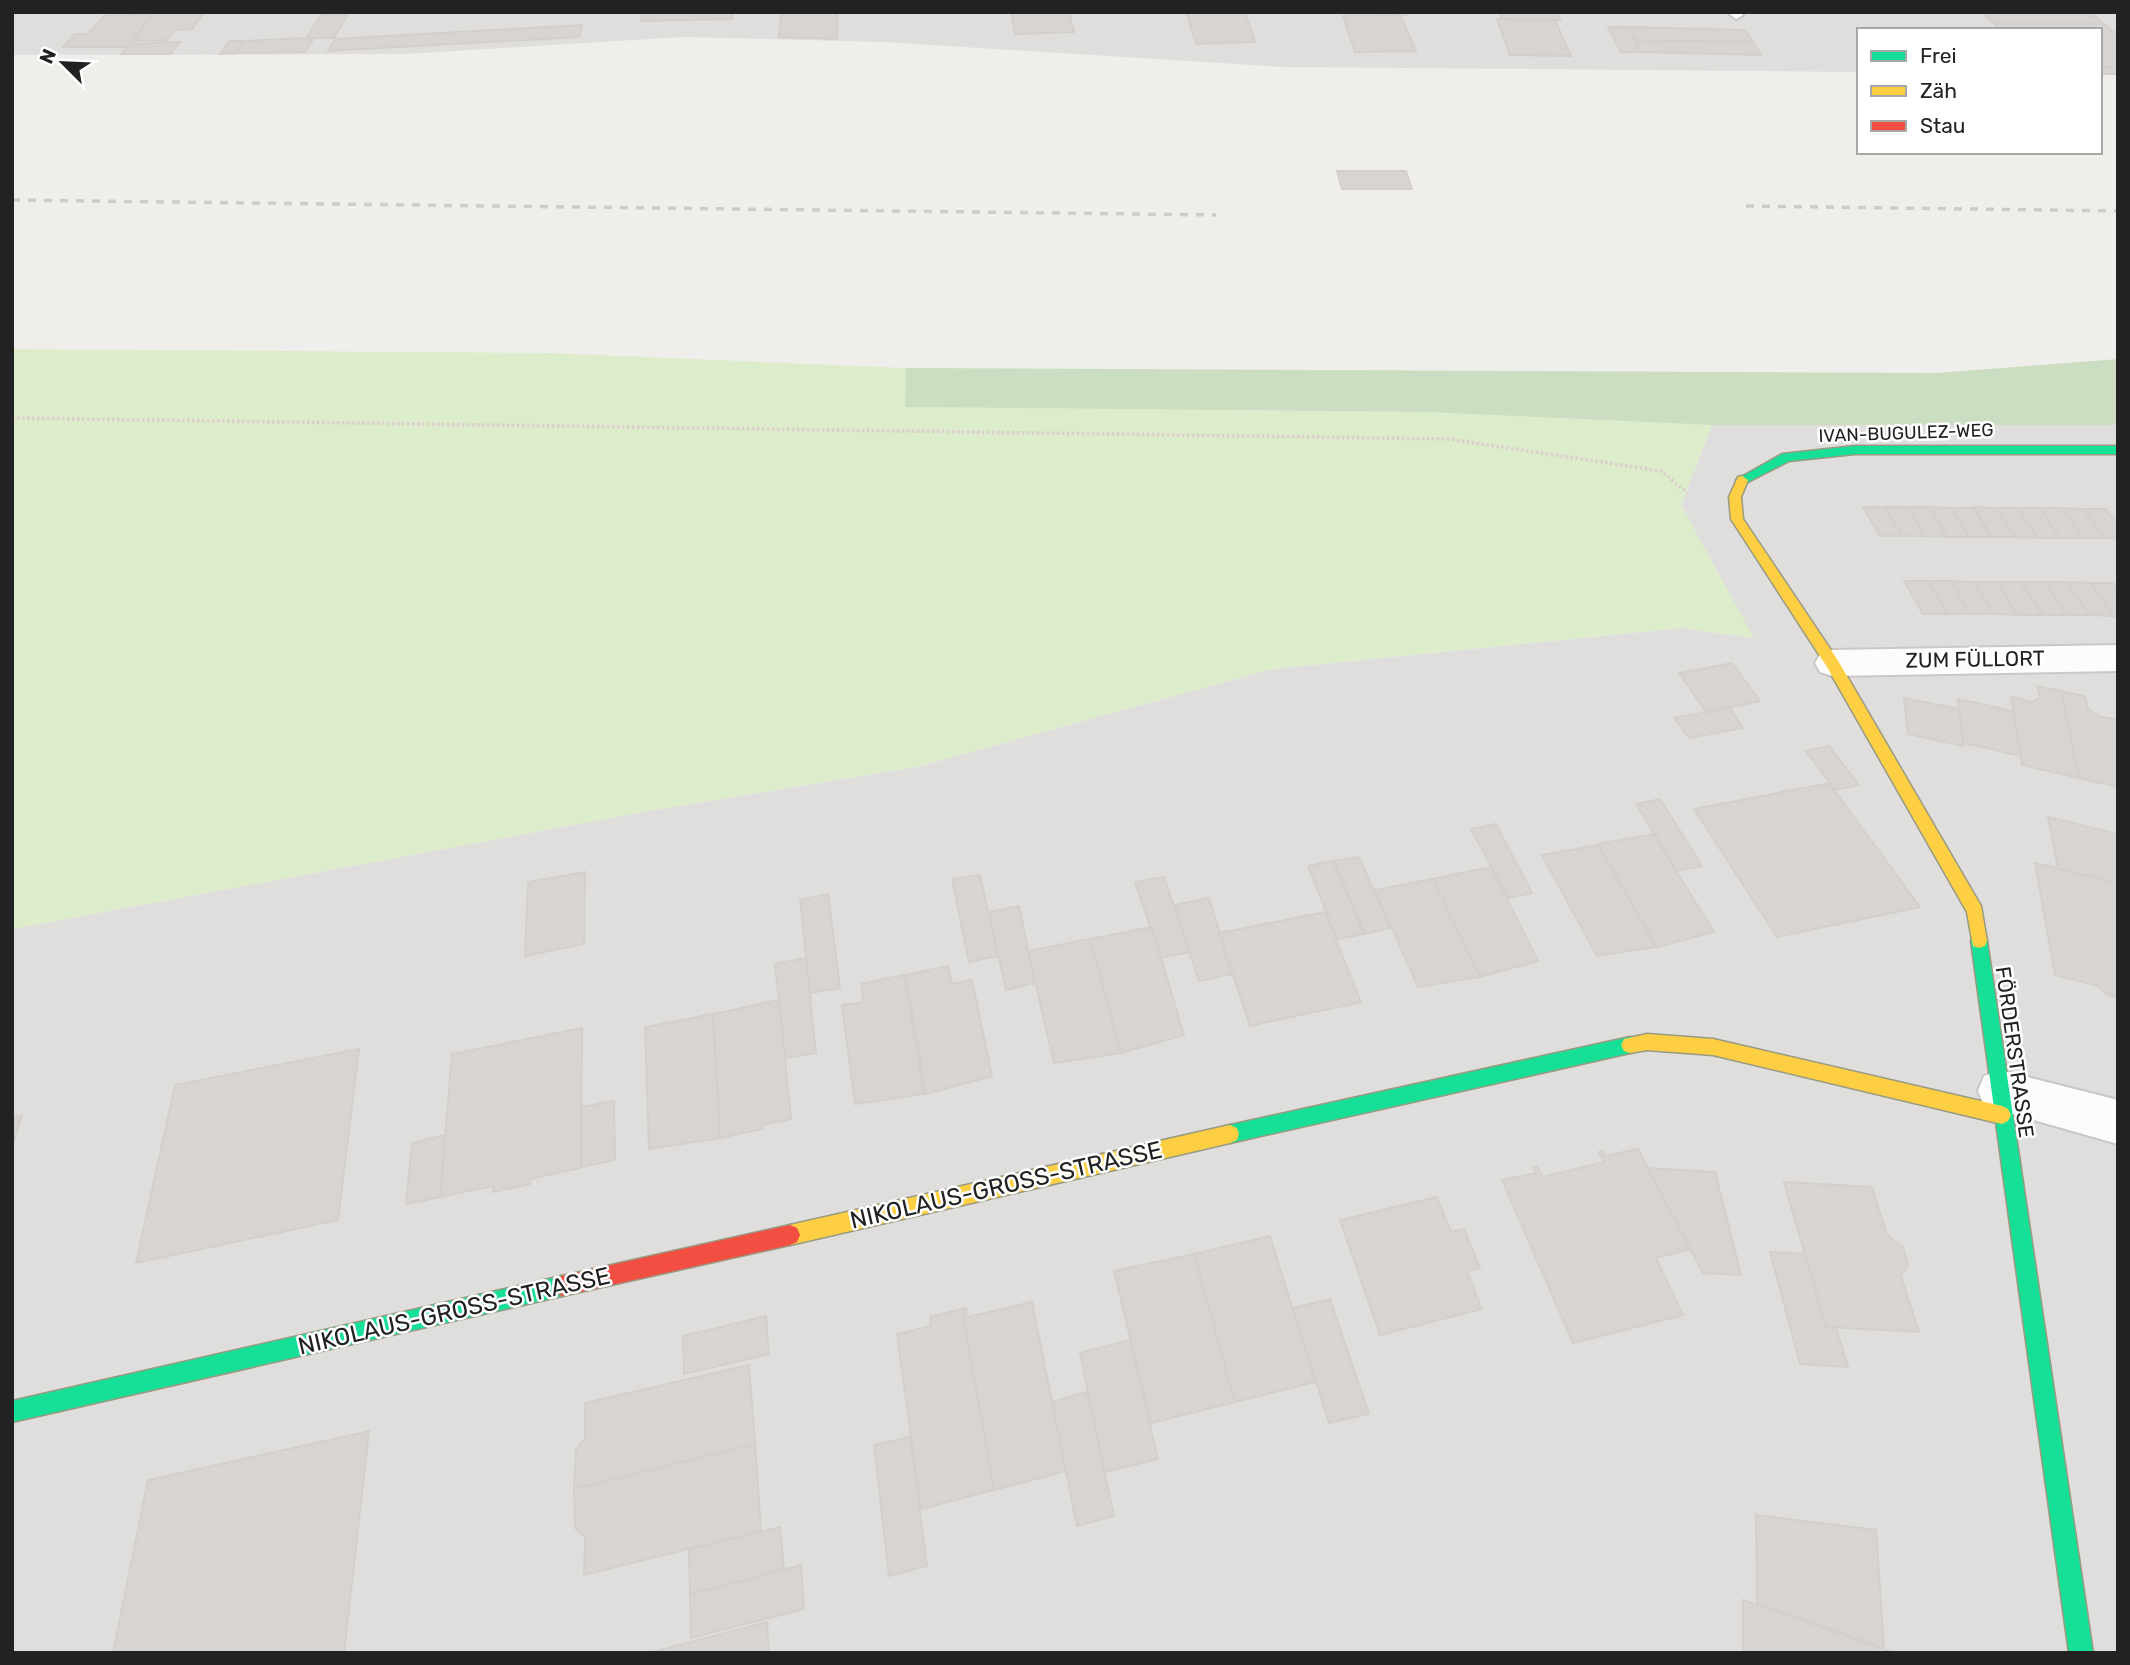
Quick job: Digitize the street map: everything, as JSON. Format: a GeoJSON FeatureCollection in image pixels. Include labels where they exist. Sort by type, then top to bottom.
{"type":"FeatureCollection","features":[{"type":"Feature","properties":{"kind":"street","name":"IVAN-BUGULEZ-WEG"},"geometry":{"type":"LineString","coordinates":[[1735,497],[1740,481],[1786,457],[1855,450],[2118,450]]}},
{"type":"Feature","properties":{"kind":"street","name":"FÖRDERSTRASSE"},"geometry":{"type":"LineString","coordinates":[[1735,497],[1737,519],[1832,663],[1975,911],[2081,1653]]}},
{"type":"Feature","properties":{"kind":"street","name":"ZUM FÜLLORT"},"geometry":{"type":"LineString","coordinates":[[1832,663],[2118,658]]}},
{"type":"Feature","properties":{"kind":"street","name":"NIKOLAUS-GROSS-STRASSE"},"geometry":{"type":"LineString","coordinates":[[12,1412],[1558,1059],[1647,1042],[1713,1047],[2001,1103],[2118,1122]]}},
{"type":"Feature","properties":{"kind":"path"},"geometry":{"type":"LineString","coordinates":[[12,418],[1449,439],[1661,471],[1694,498],[1735,497]]}},
{"type":"Feature","properties":{"kind":"shaded area"},"geometry":{"type":"Polygon","coordinates":[[[12,12],[2118,12],[2118,74],[2102,74],[2102,28],[1857,28],[1857,72],[1282,67],[884,42],[683,37],[406,54],[12,55],[12,12]]]}},
{"type":"Feature","properties":{"kind":"shaded area"},"geometry":{"type":"Polygon","coordinates":[[[1712,425],[2118,425],[2118,1653],[12,1653],[12,929],[643,812],[916,767],[1272,669],[1681,628],[1753,638],[1681,505],[1712,425]]]}},
{"type":"Feature","properties":{"kind":"green space"},"geometry":{"type":"Polygon","coordinates":[[[12,349],[551,353],[906,368],[905,407],[1425,412],[1712,425],[1681,505],[1754,638],[1681,628],[1272,669],[916,767],[643,812],[12,929],[12,349]]]}},
{"type":"Feature","properties":{"kind":"green space"},"geometry":{"type":"Polygon","coordinates":[[[2118,359],[2118,425],[1712,425],[1425,412],[905,407],[906,368],[1937,373],[2118,359]]]}},
{"type":"Feature","properties":{"kind":"building"},"geometry":{"type":"Polygon","coordinates":[[[155,12],[205,12],[192,29],[175,30],[167,40],[132,41],[155,12]]]}},
{"type":"Feature","properties":{"kind":"building"},"geometry":{"type":"Polygon","coordinates":[[[643,12],[733,12],[732,19],[641,21],[643,12]]]}},
{"type":"Feature","properties":{"kind":"building"},"geometry":{"type":"Polygon","coordinates":[[[781,12],[837,12],[837,39],[779,37],[781,12]]]}},
{"type":"Feature","properties":{"kind":"building"},"geometry":{"type":"Polygon","coordinates":[[[1011,12],[1069,12],[1074,32],[1015,34],[1011,12]]]}},
{"type":"Feature","properties":{"kind":"building"},"geometry":{"type":"Polygon","coordinates":[[[1186,12],[1245,12],[1255,42],[1196,44],[1186,12]]]}},
{"type":"Feature","properties":{"kind":"building"},"geometry":{"type":"Polygon","coordinates":[[[1346,12],[1404,12],[1406,15],[1348,16],[1346,12]]]}},
{"type":"Feature","properties":{"kind":"building"},"geometry":{"type":"Polygon","coordinates":[[[1499,12],[1557,12],[1560,20],[1502,19],[1499,12]]]}},
{"type":"Feature","properties":{"kind":"building"},"geometry":{"type":"Polygon","coordinates":[[[1982,12],[2091,13],[2104,24],[1994,24],[1982,12]]]}},
{"type":"Feature","properties":{"kind":"building"},"geometry":{"type":"Polygon","coordinates":[[[153,14],[127,47],[63,47],[75,34],[88,34],[104,16],[153,14]]]}},
{"type":"Feature","properties":{"kind":"building"},"geometry":{"type":"Polygon","coordinates":[[[348,14],[334,38],[306,38],[321,15],[348,14]]]}},
{"type":"Feature","properties":{"kind":"building"},"geometry":{"type":"Polygon","coordinates":[[[1400,15],[1416,51],[1355,52],[1343,16],[1400,15]]]}},
{"type":"Feature","properties":{"kind":"building"},"geometry":{"type":"Polygon","coordinates":[[[1497,19],[1555,20],[1571,56],[1510,55],[1497,19]]]}},
{"type":"Feature","properties":{"kind":"building"},"geometry":{"type":"Polygon","coordinates":[[[1994,24],[2104,24],[2118,36],[2118,67],[2102,67],[2102,28],[1997,28],[1994,24]]]}},
{"type":"Feature","properties":{"kind":"building"},"geometry":{"type":"Polygon","coordinates":[[[582,25],[579,37],[328,51],[335,39],[582,25]]]}},
{"type":"Feature","properties":{"kind":"building"},"geometry":{"type":"Polygon","coordinates":[[[1608,27],[1628,27],[1641,52],[1621,52],[1608,27]]]}},
{"type":"Feature","properties":{"kind":"building"},"geometry":{"type":"Polygon","coordinates":[[[1628,27],[1745,30],[1753,42],[1635,40],[1628,27]]]}},
{"type":"Feature","properties":{"kind":"building"},"geometry":{"type":"Polygon","coordinates":[[[314,38],[305,52],[235,53],[245,41],[314,38]]]}},
{"type":"Feature","properties":{"kind":"building"},"geometry":{"type":"Polygon","coordinates":[[[1635,40],[1753,42],[1761,55],[1641,52],[1635,40]]]}},
{"type":"Feature","properties":{"kind":"building"},"geometry":{"type":"Polygon","coordinates":[[[229,41],[245,41],[235,53],[220,54],[229,41]]]}},
{"type":"Feature","properties":{"kind":"building"},"geometry":{"type":"Polygon","coordinates":[[[180,42],[171,54],[121,54],[130,44],[180,42]]]}},
{"type":"Feature","properties":{"kind":"building"},"geometry":{"type":"Polygon","coordinates":[[[2102,67],[2118,67],[2118,74],[2102,74],[2102,67]]]}},
{"type":"Feature","properties":{"kind":"building"},"geometry":{"type":"Polygon","coordinates":[[[1337,171],[1406,171],[1412,189],[1342,189],[1337,171]]]}},
{"type":"Feature","properties":{"kind":"building"},"geometry":{"type":"Polygon","coordinates":[[[1863,507],[1885,507],[1902,536],[1880,536],[1863,507]]]}},
{"type":"Feature","properties":{"kind":"building"},"geometry":{"type":"Polygon","coordinates":[[[1885,507],[1907,507],[1925,536],[1902,536],[1885,507]]]}},
{"type":"Feature","properties":{"kind":"building"},"geometry":{"type":"Polygon","coordinates":[[[1907,507],[1929,507],[1947,537],[1925,536],[1907,507]]]}},
{"type":"Feature","properties":{"kind":"building"},"geometry":{"type":"Polygon","coordinates":[[[1929,507],[1951,508],[1969,537],[1947,537],[1929,507]]]}},
{"type":"Feature","properties":{"kind":"building"},"geometry":{"type":"Polygon","coordinates":[[[1974,507],[1996,508],[2016,537],[1992,537],[1974,507]]]}},
{"type":"Feature","properties":{"kind":"building"},"geometry":{"type":"Polygon","coordinates":[[[1951,508],[1973,508],[1991,537],[1969,537],[1951,508]]]}},
{"type":"Feature","properties":{"kind":"building"},"geometry":{"type":"Polygon","coordinates":[[[1996,508],[2018,508],[2038,538],[2016,537],[1996,508]]]}},
{"type":"Feature","properties":{"kind":"building"},"geometry":{"type":"Polygon","coordinates":[[[2018,508],[2040,508],[2060,538],[2038,538],[2018,508]]]}},
{"type":"Feature","properties":{"kind":"building"},"geometry":{"type":"Polygon","coordinates":[[[2040,508],[2061,508],[2083,538],[2060,538],[2040,508]]]}},
{"type":"Feature","properties":{"kind":"building"},"geometry":{"type":"Polygon","coordinates":[[[2061,508],[2083,509],[2105,538],[2083,538],[2061,508]]]}},
{"type":"Feature","properties":{"kind":"building"},"geometry":{"type":"Polygon","coordinates":[[[2083,509],[2106,509],[2118,525],[2118,538],[2105,538],[2083,509]]]}},
{"type":"Feature","properties":{"kind":"building"},"geometry":{"type":"Polygon","coordinates":[[[1904,581],[1928,581],[1947,614],[1923,614],[1904,581]]]}},
{"type":"Feature","properties":{"kind":"building"},"geometry":{"type":"Polygon","coordinates":[[[1928,581],[1951,581],[1970,614],[1947,614],[1928,581]]]}},
{"type":"Feature","properties":{"kind":"building"},"geometry":{"type":"Polygon","coordinates":[[[1951,581],[1974,582],[1994,614],[1970,614],[1951,581]]]}},
{"type":"Feature","properties":{"kind":"building"},"geometry":{"type":"Polygon","coordinates":[[[1974,582],[1997,582],[2017,615],[1994,614],[1974,582]]]}},
{"type":"Feature","properties":{"kind":"building"},"geometry":{"type":"Polygon","coordinates":[[[1997,582],[2020,582],[2042,615],[2017,615],[1997,582]]]}},
{"type":"Feature","properties":{"kind":"building"},"geometry":{"type":"Polygon","coordinates":[[[2020,582],[2045,582],[2066,615],[2043,615],[2020,582]]]}},
{"type":"Feature","properties":{"kind":"building"},"geometry":{"type":"Polygon","coordinates":[[[2045,582],[2067,582],[2090,615],[2066,615],[2045,582]]]}},
{"type":"Feature","properties":{"kind":"building"},"geometry":{"type":"Polygon","coordinates":[[[2067,582],[2090,583],[2113,616],[2090,615],[2067,582]]]}},
{"type":"Feature","properties":{"kind":"building"},"geometry":{"type":"Polygon","coordinates":[[[2090,583],[2113,583],[2118,589],[2118,616],[2113,616],[2090,583]]]}},
{"type":"Feature","properties":{"kind":"building"},"geometry":{"type":"Polygon","coordinates":[[[1732,663],[1760,701],[1706,712],[1679,673],[1732,663]]]}},
{"type":"Feature","properties":{"kind":"building"},"geometry":{"type":"Polygon","coordinates":[[[2037,686],[2061,691],[2079,778],[2022,765],[2011,697],[2032,702],[2040,698],[2037,686]]]}},
{"type":"Feature","properties":{"kind":"building"},"geometry":{"type":"Polygon","coordinates":[[[2061,691],[2085,696],[2088,709],[2098,716],[2118,720],[2118,787],[2079,778],[2061,691]]]}},
{"type":"Feature","properties":{"kind":"building"},"geometry":{"type":"Polygon","coordinates":[[[1904,698],[1959,709],[1963,746],[1908,734],[1904,698]]]}},
{"type":"Feature","properties":{"kind":"building"},"geometry":{"type":"Polygon","coordinates":[[[1958,699],[2013,711],[2021,756],[1963,743],[1958,699]]]}},
{"type":"Feature","properties":{"kind":"building"},"geometry":{"type":"Polygon","coordinates":[[[1730,708],[1743,728],[1689,738],[1674,718],[1730,708]]]}},
{"type":"Feature","properties":{"kind":"building"},"geometry":{"type":"Polygon","coordinates":[[[1829,746],[1859,785],[1835,790],[1806,751],[1829,746]]]}},
{"type":"Feature","properties":{"kind":"building"},"geometry":{"type":"Polygon","coordinates":[[[1829,783],[1920,907],[1777,937],[1694,809],[1829,783]]]}},
{"type":"Feature","properties":{"kind":"building"},"geometry":{"type":"Polygon","coordinates":[[[1660,799],[1702,866],[1677,871],[1636,804],[1660,799]]]}},
{"type":"Feature","properties":{"kind":"building"},"geometry":{"type":"Polygon","coordinates":[[[2048,817],[2118,834],[2118,883],[2058,869],[2048,817]]]}},
{"type":"Feature","properties":{"kind":"building"},"geometry":{"type":"Polygon","coordinates":[[[1496,824],[1532,893],[1508,898],[1471,829],[1496,824]]]}},
{"type":"Feature","properties":{"kind":"building"},"geometry":{"type":"Polygon","coordinates":[[[1653,834],[1714,932],[1657,947],[1598,844],[1653,834]]]}},
{"type":"Feature","properties":{"kind":"building"},"geometry":{"type":"Polygon","coordinates":[[[1598,845],[1656,947],[1597,956],[1542,855],[1598,845]]]}},
{"type":"Feature","properties":{"kind":"building"},"geometry":{"type":"Polygon","coordinates":[[[1359,857],[1390,928],[1365,934],[1334,861],[1359,857]]]}},
{"type":"Feature","properties":{"kind":"building"},"geometry":{"type":"Polygon","coordinates":[[[1333,861],[1364,934],[1337,939],[1308,866],[1333,861]]]}},
{"type":"Feature","properties":{"kind":"building"},"geometry":{"type":"Polygon","coordinates":[[[2035,863],[2118,883],[2118,998],[2108,995],[2098,986],[2055,975],[2035,863]]]}},
{"type":"Feature","properties":{"kind":"building"},"geometry":{"type":"Polygon","coordinates":[[[1491,867],[1538,961],[1480,977],[1433,879],[1491,867]]]}},
{"type":"Feature","properties":{"kind":"building"},"geometry":{"type":"Polygon","coordinates":[[[585,872],[584,944],[525,956],[528,882],[585,872]]]}},
{"type":"Feature","properties":{"kind":"building"},"geometry":{"type":"Polygon","coordinates":[[[980,875],[998,956],[969,962],[952,879],[980,875]]]}},
{"type":"Feature","properties":{"kind":"building"},"geometry":{"type":"Polygon","coordinates":[[[1164,877],[1189,952],[1161,958],[1135,882],[1164,877]]]}},
{"type":"Feature","properties":{"kind":"building"},"geometry":{"type":"Polygon","coordinates":[[[1433,879],[1480,977],[1418,987],[1375,890],[1433,879]]]}},
{"type":"Feature","properties":{"kind":"building"},"geometry":{"type":"Polygon","coordinates":[[[828,894],[840,988],[810,993],[800,900],[828,894]]]}},
{"type":"Feature","properties":{"kind":"building"},"geometry":{"type":"Polygon","coordinates":[[[1209,898],[1232,974],[1199,981],[1175,905],[1209,898]]]}},
{"type":"Feature","properties":{"kind":"building"},"geometry":{"type":"Polygon","coordinates":[[[1019,906],[1035,983],[1006,990],[989,912],[1019,906]]]}},
{"type":"Feature","properties":{"kind":"building"},"geometry":{"type":"Polygon","coordinates":[[[1325,912],[1361,1002],[1250,1026],[1219,933],[1325,912]]]}},
{"type":"Feature","properties":{"kind":"building"},"geometry":{"type":"Polygon","coordinates":[[[1152,927],[1184,1035],[1121,1053],[1090,939],[1152,927]]]}},
{"type":"Feature","properties":{"kind":"building"},"geometry":{"type":"Polygon","coordinates":[[[1090,939],[1121,1053],[1054,1063],[1028,951],[1090,939]]]}},
{"type":"Feature","properties":{"kind":"building"},"geometry":{"type":"Polygon","coordinates":[[[806,958],[816,1053],[785,1058],[775,964],[806,958]]]}},
{"type":"Feature","properties":{"kind":"building"},"geometry":{"type":"Polygon","coordinates":[[[948,966],[952,984],[972,980],[992,1076],[926,1094],[906,975],[948,966]]]}},
{"type":"Feature","properties":{"kind":"building"},"geometry":{"type":"Polygon","coordinates":[[[904,975],[924,1094],[855,1104],[842,1005],[864,1002],[861,984],[904,975]]]}},
{"type":"Feature","properties":{"kind":"building"},"geometry":{"type":"Polygon","coordinates":[[[779,1000],[791,1119],[762,1125],[762,1129],[720,1138],[713,1014],[779,1000]]]}},
{"type":"Feature","properties":{"kind":"building"},"geometry":{"type":"Polygon","coordinates":[[[713,1014],[720,1138],[649,1149],[645,1027],[713,1014]]]}},
{"type":"Feature","properties":{"kind":"building"},"geometry":{"type":"Polygon","coordinates":[[[582,1028],[581,1168],[530,1179],[530,1184],[493,1192],[493,1186],[440,1197],[452,1054],[582,1028]]]}},
{"type":"Feature","properties":{"kind":"building"},"geometry":{"type":"Polygon","coordinates":[[[359,1049],[338,1220],[136,1263],[175,1085],[359,1049]]]}},
{"type":"Feature","properties":{"kind":"building"},"geometry":{"type":"Polygon","coordinates":[[[614,1101],[615,1160],[581,1167],[581,1107],[614,1101]]]}},
{"type":"Feature","properties":{"kind":"building"},"geometry":{"type":"Polygon","coordinates":[[[22,1115],[12,1147],[12,1117],[22,1115]]]}},
{"type":"Feature","properties":{"kind":"building"},"geometry":{"type":"Polygon","coordinates":[[[445,1135],[441,1197],[406,1204],[412,1143],[445,1135]]]}},
{"type":"Feature","properties":{"kind":"building"},"geometry":{"type":"Polygon","coordinates":[[[1638,1149],[1690,1249],[1656,1258],[1683,1315],[1573,1343],[1502,1180],[1536,1173],[1533,1167],[1537,1167],[1543,1177],[1604,1162],[1599,1152],[1603,1151],[1605,1156],[1638,1149]]]}},
{"type":"Feature","properties":{"kind":"building"},"geometry":{"type":"Polygon","coordinates":[[[1648,1168],[1715,1172],[1741,1275],[1703,1273],[1648,1168]]]}},
{"type":"Feature","properties":{"kind":"building"},"geometry":{"type":"Polygon","coordinates":[[[1784,1182],[1872,1187],[1887,1235],[1903,1247],[1908,1265],[1901,1276],[1919,1332],[1826,1327],[1784,1182]]]}},
{"type":"Feature","properties":{"kind":"building"},"geometry":{"type":"Polygon","coordinates":[[[1437,1197],[1451,1232],[1464,1229],[1480,1268],[1467,1271],[1482,1309],[1380,1335],[1340,1220],[1437,1197]]]}},
{"type":"Feature","properties":{"kind":"building"},"geometry":{"type":"Polygon","coordinates":[[[1270,1236],[1315,1382],[1235,1402],[1194,1254],[1270,1236]]]}},
{"type":"Feature","properties":{"kind":"building"},"geometry":{"type":"Polygon","coordinates":[[[1770,1252],[1805,1254],[1826,1327],[1836,1327],[1848,1367],[1800,1364],[1770,1252]]]}},
{"type":"Feature","properties":{"kind":"building"},"geometry":{"type":"Polygon","coordinates":[[[1194,1254],[1235,1402],[1151,1423],[1114,1271],[1194,1254]]]}},
{"type":"Feature","properties":{"kind":"building"},"geometry":{"type":"Polygon","coordinates":[[[1330,1299],[1369,1414],[1329,1423],[1293,1308],[1330,1299]]]}},
{"type":"Feature","properties":{"kind":"building"},"geometry":{"type":"Polygon","coordinates":[[[1032,1302],[1066,1471],[994,1490],[962,1309],[966,1308],[967,1317],[1032,1302]]]}},
{"type":"Feature","properties":{"kind":"building"},"geometry":{"type":"Polygon","coordinates":[[[962,1309],[994,1490],[921,1509],[897,1334],[931,1326],[930,1317],[962,1309]]]}},
{"type":"Feature","properties":{"kind":"building"},"geometry":{"type":"Polygon","coordinates":[[[766,1316],[769,1354],[684,1374],[683,1336],[766,1316]]]}},
{"type":"Feature","properties":{"kind":"building"},"geometry":{"type":"Polygon","coordinates":[[[1130,1340],[1158,1459],[1105,1472],[1080,1353],[1130,1340]]]}},
{"type":"Feature","properties":{"kind":"building"},"geometry":{"type":"Polygon","coordinates":[[[749,1365],[755,1444],[574,1489],[576,1450],[585,1438],[585,1403],[749,1365]]]}},
{"type":"Feature","properties":{"kind":"building"},"geometry":{"type":"Polygon","coordinates":[[[1087,1392],[1114,1516],[1077,1526],[1052,1402],[1087,1392]]]}},
{"type":"Feature","properties":{"kind":"building"},"geometry":{"type":"Polygon","coordinates":[[[369,1431],[344,1653],[113,1653],[148,1480],[369,1431]]]}},
{"type":"Feature","properties":{"kind":"building"},"geometry":{"type":"Polygon","coordinates":[[[910,1437],[927,1566],[889,1576],[874,1445],[910,1437]]]}},
{"type":"Feature","properties":{"kind":"building"},"geometry":{"type":"Polygon","coordinates":[[[755,1444],[761,1531],[584,1575],[585,1537],[575,1528],[574,1489],[755,1444]]]}},
{"type":"Feature","properties":{"kind":"building"},"geometry":{"type":"Polygon","coordinates":[[[1756,1515],[1876,1530],[1884,1648],[1757,1603],[1756,1515]]]}},
{"type":"Feature","properties":{"kind":"building"},"geometry":{"type":"Polygon","coordinates":[[[780,1527],[784,1570],[690,1594],[689,1550],[780,1527]]]}},
{"type":"Feature","properties":{"kind":"building"},"geometry":{"type":"Polygon","coordinates":[[[801,1565],[804,1609],[691,1638],[690,1594],[801,1565]]]}},
{"type":"Feature","properties":{"kind":"building"},"geometry":{"type":"Polygon","coordinates":[[[1743,1600],[1895,1653],[1743,1653],[1743,1600]]]}},
{"type":"Feature","properties":{"kind":"building"},"geometry":{"type":"Polygon","coordinates":[[[767,1622],[769,1653],[649,1653],[767,1622]]]}},
{"type":"Feature","properties":{"kind":"railway"},"geometry":{"type":"LineString","coordinates":[[12,200],[1216,215]]}},
{"type":"Feature","properties":{"kind":"railway"},"geometry":{"type":"LineString","coordinates":[[1746,206],[2118,211]]}},
{"type":"Feature","properties":{"kind":"traffic: fast"},"geometry":{"type":"LineString","coordinates":[[1742,480],[1786,457],[1855,450],[2118,450]]}},
{"type":"Feature","properties":{"kind":"traffic: fast"},"geometry":{"type":"LineString","coordinates":[[1979,941],[2081,1653]]}},
{"type":"Feature","properties":{"kind":"traffic: fast"},"geometry":{"type":"LineString","coordinates":[[1230,1134],[1630,1045]]}},
{"type":"Feature","properties":{"kind":"traffic: fast"},"geometry":{"type":"LineString","coordinates":[[12,1412],[562,1286]]}},
{"type":"Feature","properties":{"kind":"traffic: slow"},"geometry":{"type":"LineString","coordinates":[[1742,480],[1735,497],[1737,519],[1832,663],[1975,911],[1979,941]]}},
{"type":"Feature","properties":{"kind":"traffic: slow"},"geometry":{"type":"LineString","coordinates":[[1630,1045],[1647,1042],[1713,1047],[2002,1115]]}},
{"type":"Feature","properties":{"kind":"traffic: slow"},"geometry":{"type":"LineString","coordinates":[[790,1235],[1230,1134]]}},
{"type":"Feature","properties":{"kind":"traffic: jam"},"geometry":{"type":"LineString","coordinates":[[562,1286],[790,1235]]}}]}
